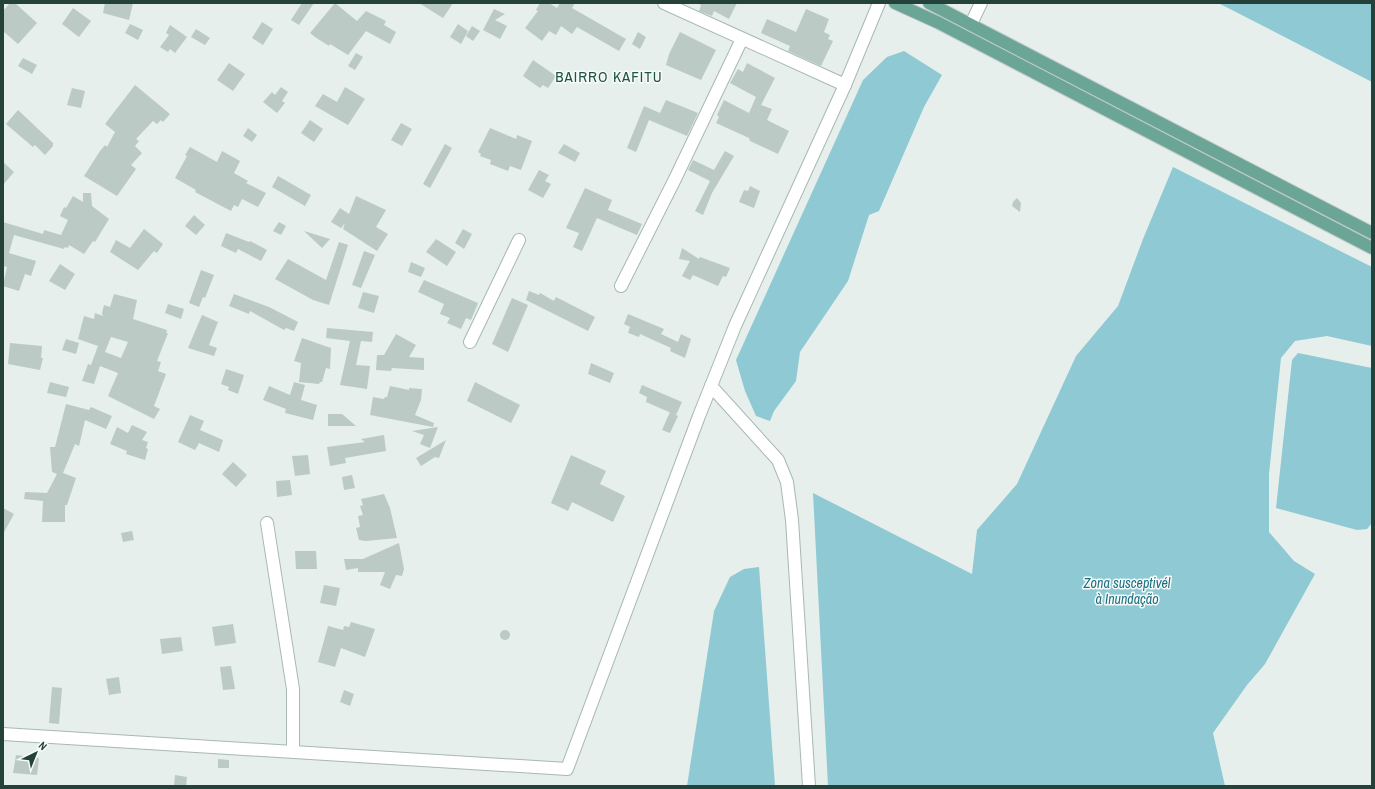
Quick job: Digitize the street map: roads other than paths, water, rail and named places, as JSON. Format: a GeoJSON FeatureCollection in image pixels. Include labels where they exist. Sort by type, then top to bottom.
{"type":"FeatureCollection","features":[{"type":"Feature","properties":{"kind":"main road"},"geometry":{"type":"LineString","coordinates":[[895,3],[946,26],[1372,248]]}},
{"type":"Feature","properties":{"kind":"main road"},"geometry":{"type":"LineString","coordinates":[[928,3],[1372,233]]}},
{"type":"Feature","properties":{"kind":"street"},"geometry":{"type":"LineString","coordinates":[[664,3],[845,85]]}},
{"type":"Feature","properties":{"kind":"street"},"geometry":{"type":"LineString","coordinates":[[3,734],[265,751],[293,750],[567,769],[710,386],[735,326],[845,85],[879,3]]}},
{"type":"Feature","properties":{"kind":"street"},"geometry":{"type":"LineString","coordinates":[[971,24],[982,3]]}},
{"type":"Feature","properties":{"kind":"street"},"geometry":{"type":"LineString","coordinates":[[620,286],[676,179],[742,39]]}},
{"type":"Feature","properties":{"kind":"street"},"geometry":{"type":"LineString","coordinates":[[470,342],[519,240]]}},
{"type":"Feature","properties":{"kind":"street"},"geometry":{"type":"LineString","coordinates":[[710,386],[778,460],[787,482],[792,520],[810,786]]}},
{"type":"Feature","properties":{"kind":"street"},"geometry":{"type":"LineString","coordinates":[[267,523],[293,689],[293,750]]}},
{"type":"Feature","properties":{"kind":"water"},"geometry":{"type":"Polygon","coordinates":[[[1218,3],[1372,3],[1372,82],[1230,9],[1218,3]]]}},
{"type":"Feature","properties":{"kind":"water"},"geometry":{"type":"Polygon","coordinates":[[[904,51],[942,75],[924,107],[879,211],[869,215],[848,281],[800,352],[796,381],[774,411],[770,421],[756,416],[745,391],[736,360],[863,80],[887,57],[904,51]]]}},
{"type":"Feature","properties":{"kind":"water","name":"Zona susceptivél à Inundação"},"geometry":{"type":"Polygon","coordinates":[[[1173,167],[1372,267],[1372,346],[1327,336],[1295,341],[1281,358],[1269,474],[1269,532],[1294,561],[1315,574],[1265,664],[1247,685],[1213,733],[1225,786],[828,786],[813,493],[972,574],[977,530],[1017,484],[1076,356],[1118,306],[1143,239],[1173,167]]]}},
{"type":"Feature","properties":{"kind":"water"},"geometry":{"type":"Polygon","coordinates":[[[1298,353],[1372,368],[1372,523],[1367,529],[1357,530],[1276,508],[1292,360],[1298,353]]]}},
{"type":"Feature","properties":{"kind":"water"},"geometry":{"type":"Polygon","coordinates":[[[759,567],[775,786],[687,786],[714,611],[730,577],[744,569],[759,567]]]}},
{"type":"Feature","properties":{"kind":"district","name":"BAIRRO KAFITU"},"geometry":{"type":"Point","coordinates":[609,77]}}]}
